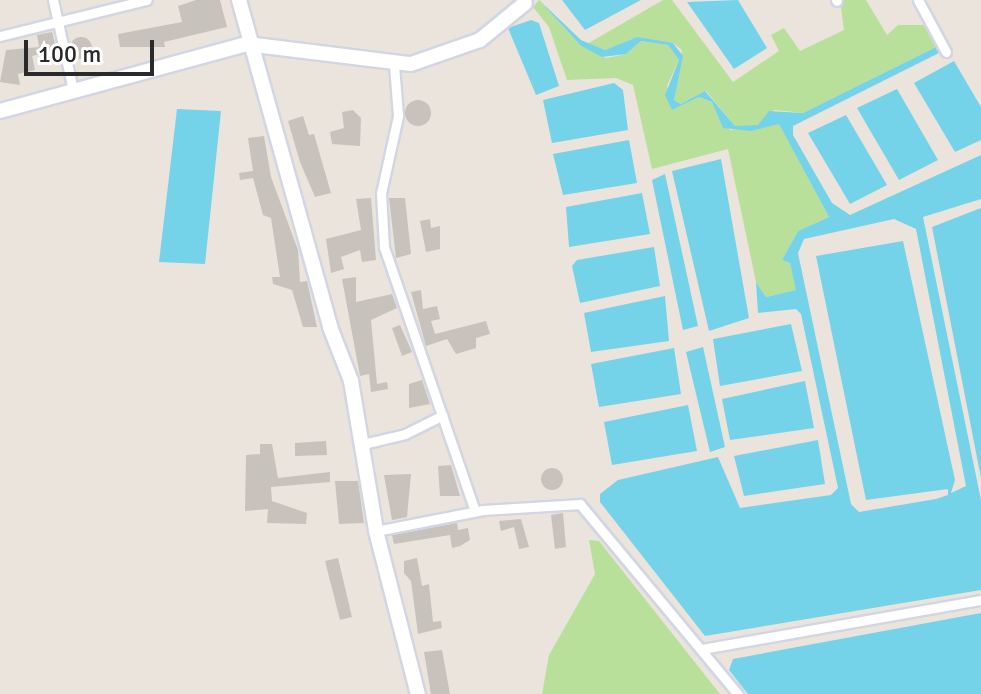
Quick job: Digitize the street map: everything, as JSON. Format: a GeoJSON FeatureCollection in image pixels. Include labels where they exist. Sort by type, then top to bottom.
{"type":"FeatureCollection","features":[{"type":"Feature","properties":{"kind":"street"},"geometry":{"type":"LineString","coordinates":[[53,0],[73,90]]}},
{"type":"Feature","properties":{"kind":"street"},"geometry":{"type":"LineString","coordinates":[[0,36],[147,0]]}},
{"type":"Feature","properties":{"kind":"street"},"geometry":{"type":"LineString","coordinates":[[239,0],[247,44],[351,381],[376,531],[418,694]]}},
{"type":"Feature","properties":{"kind":"street"},"geometry":{"type":"LineString","coordinates":[[918,0],[946,52]]}},
{"type":"Feature","properties":{"kind":"street"},"geometry":{"type":"LineString","coordinates":[[0,111],[247,44],[294,45],[394,65],[460,50],[526,1]]}},
{"type":"Feature","properties":{"kind":"street"},"geometry":{"type":"LineString","coordinates":[[394,65],[398,116],[381,193],[381,226],[398,297],[475,511]]}},
{"type":"Feature","properties":{"kind":"street"},"geometry":{"type":"LineString","coordinates":[[363,444],[405,434],[443,415]]}},
{"type":"Feature","properties":{"kind":"street"},"geometry":{"type":"LineString","coordinates":[[376,531],[475,511],[580,504],[738,694]]}},
{"type":"Feature","properties":{"kind":"street"},"geometry":{"type":"LineString","coordinates":[[702,649],[981,600]]}},
{"type":"Feature","properties":{"kind":"green space"},"geometry":{"type":"Polygon","coordinates":[[[539,0],[581,46],[606,58],[626,54],[641,41],[668,45],[679,60],[667,86],[672,110],[699,97],[712,102],[730,130],[779,123],[829,217],[798,231],[782,260],[790,263],[797,290],[766,297],[756,282],[728,149],[652,169],[633,85],[616,78],[567,80],[549,27],[533,7],[539,0]]]}},
{"type":"Feature","properties":{"kind":"green space"},"geometry":{"type":"Polygon","coordinates":[[[663,0],[672,0],[733,82],[779,51],[771,35],[784,28],[800,51],[844,30],[840,0],[866,0],[887,35],[898,25],[925,25],[936,47],[803,113],[774,110],[758,126],[735,126],[706,91],[681,104],[674,100],[682,50],[673,43],[632,39],[605,50],[587,44],[663,0]]]}},
{"type":"Feature","properties":{"kind":"green space"},"geometry":{"type":"Polygon","coordinates":[[[589,540],[599,541],[720,694],[542,694],[549,655],[595,574],[589,540]]]}},
{"type":"Feature","properties":{"kind":"water"},"geometry":{"type":"Polygon","coordinates":[[[539,0],[581,40],[605,50],[637,37],[673,43],[683,56],[674,100],[681,104],[705,91],[735,126],[758,125],[769,111],[803,113],[936,47],[939,53],[793,126],[793,135],[832,203],[850,215],[981,155],[981,199],[923,217],[981,500],[981,590],[705,636],[600,502],[600,494],[618,480],[718,457],[740,508],[831,495],[838,488],[801,314],[796,309],[758,313],[756,282],[766,297],[796,290],[790,263],[782,260],[798,231],[829,217],[779,124],[751,131],[723,128],[712,102],[699,97],[672,110],[665,95],[679,60],[668,45],[641,41],[626,54],[602,57],[581,46],[539,0]],[[894,219],[804,239],[798,253],[851,504],[859,512],[936,499],[948,495],[948,489],[866,500],[816,256],[903,241],[955,480],[951,493],[966,486],[916,229],[894,219]]]}},
{"type":"Feature","properties":{"kind":"water"},"geometry":{"type":"Polygon","coordinates":[[[562,0],[641,0],[585,30],[562,0]]]}},
{"type":"Feature","properties":{"kind":"water"},"geometry":{"type":"Polygon","coordinates":[[[738,0],[767,48],[734,69],[687,2],[738,0]]]}},
{"type":"Feature","properties":{"kind":"water"},"geometry":{"type":"Polygon","coordinates":[[[531,20],[539,23],[559,86],[536,95],[508,28],[531,20]]]}},
{"type":"Feature","properties":{"kind":"water"},"geometry":{"type":"Polygon","coordinates":[[[954,61],[981,107],[981,140],[955,152],[914,83],[954,61]]]}},
{"type":"Feature","properties":{"kind":"water"},"geometry":{"type":"Polygon","coordinates":[[[614,83],[623,90],[628,130],[552,143],[543,100],[614,83]]]}},
{"type":"Feature","properties":{"kind":"water"},"geometry":{"type":"Polygon","coordinates":[[[897,89],[938,160],[899,180],[857,108],[897,89]]]}},
{"type":"Feature","properties":{"kind":"water"},"geometry":{"type":"Polygon","coordinates":[[[177,109],[221,111],[205,264],[159,262],[177,109]]]}},
{"type":"Feature","properties":{"kind":"water"},"geometry":{"type":"Polygon","coordinates":[[[846,115],[887,185],[850,204],[808,133],[846,115]]]}},
{"type":"Feature","properties":{"kind":"water"},"geometry":{"type":"Polygon","coordinates":[[[629,140],[637,183],[563,195],[553,154],[629,140]]]}},
{"type":"Feature","properties":{"kind":"water"},"geometry":{"type":"Polygon","coordinates":[[[721,159],[749,318],[709,331],[672,171],[721,159]]]}},
{"type":"Feature","properties":{"kind":"water"},"geometry":{"type":"Polygon","coordinates":[[[665,174],[698,326],[683,330],[652,180],[665,174]]]}},
{"type":"Feature","properties":{"kind":"water"},"geometry":{"type":"Polygon","coordinates":[[[642,193],[650,234],[569,247],[566,207],[642,193]]]}},
{"type":"Feature","properties":{"kind":"water"},"geometry":{"type":"Polygon","coordinates":[[[981,208],[981,478],[932,227],[981,208]]]}},
{"type":"Feature","properties":{"kind":"water"},"geometry":{"type":"Polygon","coordinates":[[[654,247],[660,286],[580,303],[572,266],[577,260],[654,247]]]}},
{"type":"Feature","properties":{"kind":"water"},"geometry":{"type":"Polygon","coordinates":[[[665,296],[669,341],[591,352],[584,313],[665,296]]]}},
{"type":"Feature","properties":{"kind":"water"},"geometry":{"type":"Polygon","coordinates":[[[791,324],[802,371],[720,386],[713,339],[791,324]]]}},
{"type":"Feature","properties":{"kind":"water"},"geometry":{"type":"Polygon","coordinates":[[[703,347],[725,447],[710,452],[686,352],[703,347]]]}},
{"type":"Feature","properties":{"kind":"water"},"geometry":{"type":"Polygon","coordinates":[[[674,348],[681,394],[599,407],[591,364],[674,348]]]}},
{"type":"Feature","properties":{"kind":"water"},"geometry":{"type":"Polygon","coordinates":[[[805,381],[814,428],[730,440],[722,399],[805,381]]]}},
{"type":"Feature","properties":{"kind":"water"},"geometry":{"type":"Polygon","coordinates":[[[688,405],[697,451],[612,465],[604,422],[688,405]]]}},
{"type":"Feature","properties":{"kind":"water"},"geometry":{"type":"Polygon","coordinates":[[[818,440],[825,484],[744,496],[734,456],[818,440]]]}},
{"type":"Feature","properties":{"kind":"water"},"geometry":{"type":"Polygon","coordinates":[[[981,613],[981,694],[748,694],[729,670],[733,659],[981,613]]]}},
{"type":"Feature","properties":{"kind":"building"},"geometry":{"type":"Polygon","coordinates":[[[196,0],[220,0],[227,27],[164,42],[165,47],[120,47],[118,34],[182,22],[178,6],[196,0]]]}},
{"type":"Feature","properties":{"kind":"building"},"geometry":{"type":"Polygon","coordinates":[[[52,32],[57,51],[32,56],[35,70],[18,74],[20,85],[0,82],[6,50],[39,47],[37,35],[52,32]]]}},
{"type":"Feature","properties":{"kind":"building"},"geometry":{"type":"Polygon","coordinates":[[[81,37],[89,40],[92,48],[89,56],[81,59],[73,56],[70,48],[73,40],[81,37]]]}},
{"type":"Feature","properties":{"kind":"building"},"geometry":{"type":"Polygon","coordinates":[[[418,100],[427,104],[431,113],[427,122],[418,126],[409,122],[405,113],[409,104],[418,100]]]}},
{"type":"Feature","properties":{"kind":"building"},"geometry":{"type":"Polygon","coordinates":[[[353,110],[361,118],[360,146],[332,144],[330,132],[344,128],[342,112],[353,110]]]}},
{"type":"Feature","properties":{"kind":"building"},"geometry":{"type":"Polygon","coordinates":[[[303,116],[309,135],[314,134],[331,193],[315,197],[300,162],[288,121],[303,116]]]}},
{"type":"Feature","properties":{"kind":"building"},"geometry":{"type":"Polygon","coordinates":[[[264,136],[271,177],[298,250],[300,282],[307,281],[317,327],[303,327],[292,290],[273,284],[272,277],[280,277],[271,218],[263,215],[253,178],[240,180],[239,173],[253,171],[248,138],[264,136]]]}},
{"type":"Feature","properties":{"kind":"building"},"geometry":{"type":"Polygon","coordinates":[[[371,198],[376,260],[362,262],[360,250],[341,257],[344,269],[331,273],[326,239],[361,230],[356,199],[371,198]]]}},
{"type":"Feature","properties":{"kind":"building"},"geometry":{"type":"Polygon","coordinates":[[[389,198],[405,198],[411,254],[396,258],[389,198]]]}},
{"type":"Feature","properties":{"kind":"building"},"geometry":{"type":"Polygon","coordinates":[[[430,219],[431,228],[440,226],[440,249],[426,252],[420,221],[430,219]]]}},
{"type":"Feature","properties":{"kind":"building"},"geometry":{"type":"Polygon","coordinates":[[[356,277],[356,302],[392,294],[397,308],[371,320],[377,384],[387,382],[388,389],[371,392],[369,374],[360,376],[342,279],[356,277]]]}},
{"type":"Feature","properties":{"kind":"building"},"geometry":{"type":"Polygon","coordinates":[[[421,290],[423,309],[437,306],[440,319],[431,321],[435,334],[486,321],[490,334],[476,338],[476,348],[456,354],[447,339],[426,346],[411,292],[421,290]]]}},
{"type":"Feature","properties":{"kind":"building"},"geometry":{"type":"Polygon","coordinates":[[[400,325],[412,352],[402,356],[392,328],[400,325]]]}},
{"type":"Feature","properties":{"kind":"building"},"geometry":{"type":"Polygon","coordinates":[[[422,380],[430,404],[409,408],[409,384],[422,380]]]}},
{"type":"Feature","properties":{"kind":"building"},"geometry":{"type":"Polygon","coordinates":[[[326,441],[327,455],[295,456],[295,443],[326,441]]]}},
{"type":"Feature","properties":{"kind":"building"},"geometry":{"type":"Polygon","coordinates":[[[260,444],[272,444],[278,478],[330,472],[330,482],[271,487],[272,501],[307,513],[306,524],[267,523],[268,509],[245,511],[246,455],[260,454],[260,444]]]}},
{"type":"Feature","properties":{"kind":"building"},"geometry":{"type":"Polygon","coordinates":[[[451,465],[460,496],[440,496],[438,466],[451,465]]]}},
{"type":"Feature","properties":{"kind":"building"},"geometry":{"type":"Polygon","coordinates":[[[552,468],[560,471],[563,479],[560,487],[552,490],[544,487],[541,479],[544,471],[552,468]]]}},
{"type":"Feature","properties":{"kind":"building"},"geometry":{"type":"Polygon","coordinates":[[[411,474],[407,517],[392,520],[384,475],[411,474]]]}},
{"type":"Feature","properties":{"kind":"building"},"geometry":{"type":"Polygon","coordinates":[[[335,481],[358,481],[364,523],[339,524],[335,481]]]}},
{"type":"Feature","properties":{"kind":"building"},"geometry":{"type":"Polygon","coordinates":[[[563,513],[566,547],[555,549],[551,515],[563,513]]]}},
{"type":"Feature","properties":{"kind":"building"},"geometry":{"type":"Polygon","coordinates":[[[521,519],[529,547],[519,549],[514,527],[501,531],[499,521],[521,519]]]}},
{"type":"Feature","properties":{"kind":"building"},"geometry":{"type":"Polygon","coordinates":[[[457,523],[458,530],[468,528],[470,540],[460,546],[452,548],[450,535],[394,544],[392,535],[457,523]]]}},
{"type":"Feature","properties":{"kind":"building"},"geometry":{"type":"Polygon","coordinates":[[[338,558],[352,617],[340,620],[325,561],[338,558]]]}},
{"type":"Feature","properties":{"kind":"building"},"geometry":{"type":"Polygon","coordinates":[[[417,558],[422,586],[429,584],[433,622],[441,621],[442,628],[418,634],[411,581],[404,573],[404,561],[417,558]]]}},
{"type":"Feature","properties":{"kind":"building"},"geometry":{"type":"Polygon","coordinates":[[[442,650],[450,694],[431,694],[424,652],[442,650]]]}}]}
